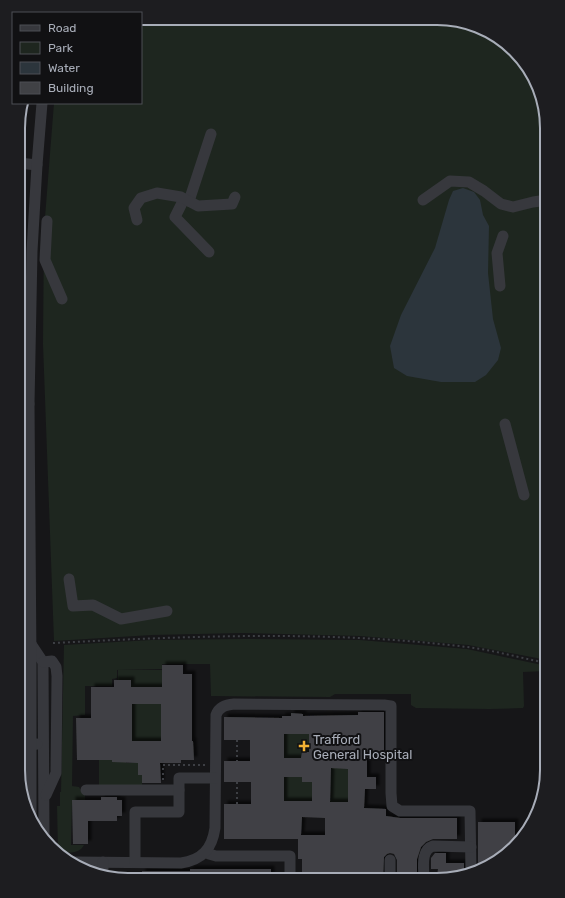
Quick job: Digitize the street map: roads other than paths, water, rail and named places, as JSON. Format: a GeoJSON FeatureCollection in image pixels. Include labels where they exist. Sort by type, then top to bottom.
{"type":"FeatureCollection","features":[{"type":"Feature","properties":{"kind":"street"},"geometry":{"type":"LineString","coordinates":[[25,385],[37,165],[42,104]]}},
{"type":"Feature","properties":{"kind":"street"},"geometry":{"type":"LineString","coordinates":[[209,252],[175,217],[186,200],[211,134]]}},
{"type":"Feature","properties":{"kind":"street"},"geometry":{"type":"LineString","coordinates":[[25,164],[37,165]]}},
{"type":"Feature","properties":{"kind":"street"},"geometry":{"type":"LineString","coordinates":[[423,200],[450,181],[469,182],[484,191],[500,204],[513,208],[540,201]]}},
{"type":"Feature","properties":{"kind":"street"},"geometry":{"type":"LineString","coordinates":[[137,220],[134,208],[141,198],[157,193],[186,200],[198,206],[232,204],[235,197]]}},
{"type":"Feature","properties":{"kind":"street"},"geometry":{"type":"LineString","coordinates":[[47,221],[45,260],[62,299]]}},
{"type":"Feature","properties":{"kind":"street"},"geometry":{"type":"LineString","coordinates":[[500,286],[497,253],[503,236]]}},
{"type":"Feature","properties":{"kind":"street"},"geometry":{"type":"LineString","coordinates":[[505,424],[524,495]]}},
{"type":"Feature","properties":{"kind":"street"},"geometry":{"type":"LineString","coordinates":[[25,494],[31,644],[30,801]]}},
{"type":"Feature","properties":{"kind":"street"},"geometry":{"type":"LineString","coordinates":[[69,580],[73,606],[93,605],[121,619],[167,612]]}},
{"type":"Feature","properties":{"kind":"street"},"geometry":{"type":"LineString","coordinates":[[25,644],[31,644]]}},
{"type":"Feature","properties":{"kind":"street"},"geometry":{"type":"LineString","coordinates":[[31,644],[43,662],[44,830]]}},
{"type":"Feature","properties":{"kind":"street"},"geometry":{"type":"LineString","coordinates":[[43,662],[52,661],[56,667],[57,676],[56,772],[44,799]]}},
{"type":"Feature","properties":{"kind":"street"},"geometry":{"type":"LineString","coordinates":[[82,862],[188,862],[206,852],[211,844],[215,828],[216,715],[220,708],[224,706],[243,704],[391,706],[392,806],[400,811],[470,811],[471,868]]}},
{"type":"Feature","properties":{"kind":"street"},"geometry":{"type":"LineString","coordinates":[[25,745],[44,744]]}},
{"type":"Feature","properties":{"kind":"street"},"geometry":{"type":"LineString","coordinates":[[135,862],[135,812],[179,812],[179,778],[215,778]]}},
{"type":"Feature","properties":{"kind":"street"},"geometry":{"type":"LineString","coordinates":[[86,790],[179,790]]}},
{"type":"Feature","properties":{"kind":"street"},"geometry":{"type":"LineString","coordinates":[[424,873],[424,855],[425,851],[429,848],[433,846],[471,847]]}},
{"type":"Feature","properties":{"kind":"street"},"geometry":{"type":"LineString","coordinates":[[206,852],[216,856],[290,856],[290,873]]}},
{"type":"Feature","properties":{"kind":"street"},"geometry":{"type":"LineString","coordinates":[[390,860],[390,873]]}},
{"type":"Feature","properties":{"kind":"street"},"geometry":{"type":"LineString","coordinates":[[103,862],[103,869]]}},
{"type":"Feature","properties":{"kind":"water"},"geometry":{"type":"Polygon","coordinates":[[[463,188],[474,192],[480,200],[483,215],[489,226],[488,273],[493,319],[501,348],[498,360],[486,375],[475,382],[441,382],[407,376],[394,368],[390,346],[401,315],[435,248],[453,191],[463,188]]]}},
{"type":"Feature","properties":{"kind":"place","name":"Trafford General Hospital"},"geometry":{"type":"Point","coordinates":[304,746]}}]}
